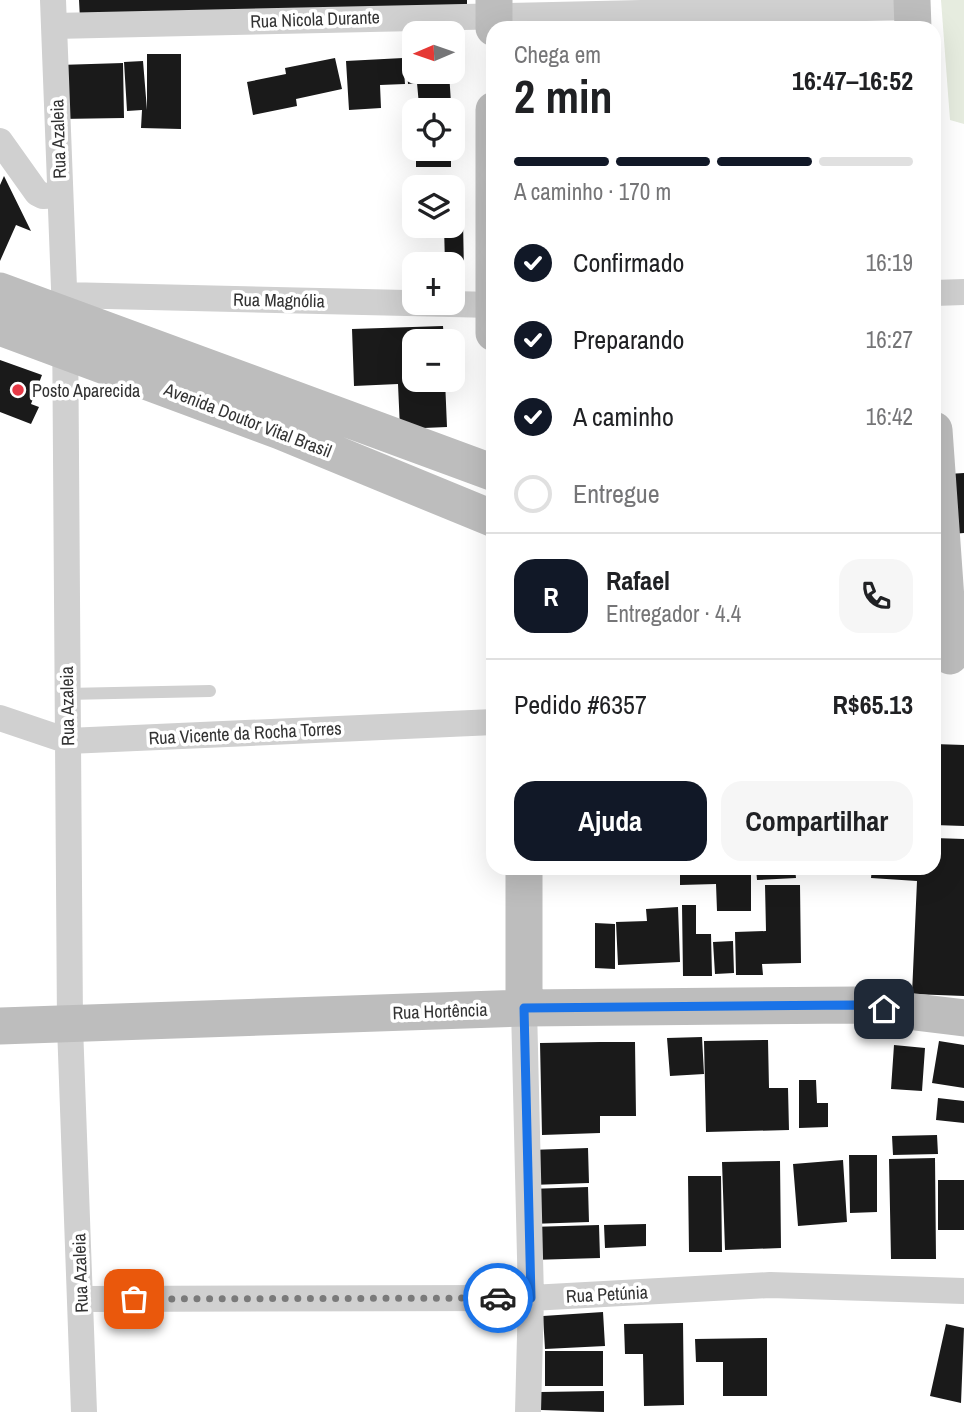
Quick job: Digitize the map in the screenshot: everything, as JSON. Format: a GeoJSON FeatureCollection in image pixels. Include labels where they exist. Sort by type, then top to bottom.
{"type":"FeatureCollection","features":[{"type":"Feature","properties":{"kind":"street","name":"Rua Nicola Durante"},"geometry":{"type":"LineString","coordinates":[[54,13],[912,12]]}},
{"type":"Feature","properties":{"kind":"street","name":"Rua Azaleia"},"geometry":{"type":"LineString","coordinates":[[54,13],[66,350],[70,1026],[84,1412]]}},
{"type":"Feature","properties":{"kind":"street"},"geometry":{"type":"LineString","coordinates":[[0,141],[37,193],[43,197],[60,195]]}},
{"type":"Feature","properties":{"kind":"street","name":"Avenida Doutor Vital Brasil"},"geometry":{"type":"LineString","coordinates":[[0,292],[65,305],[486,470]]}},
{"type":"Feature","properties":{"kind":"street"},"geometry":{"type":"LineString","coordinates":[[941,293],[964,292]]}},
{"type":"Feature","properties":{"kind":"street","name":"Rua Magnólia"},"geometry":{"type":"LineString","coordinates":[[65,305],[486,315]]}},
{"type":"Feature","properties":{"kind":"street","name":"Avenida Doutor Vital Brasil"},"geometry":{"type":"LineString","coordinates":[[0,327],[281,431],[486,516]]}},
{"type":"Feature","properties":{"kind":"street"},"geometry":{"type":"LineString","coordinates":[[941,522],[949,655]]}},
{"type":"Feature","properties":{"kind":"street","name":"Rua Vicente da Rocha Torres"},"geometry":{"type":"LineString","coordinates":[[0,718],[68,741],[486,722]]}},
{"type":"Feature","properties":{"kind":"street"},"geometry":{"type":"LineString","coordinates":[[524,875],[524,1008],[531,1298],[528,1412]]}},
{"type":"Feature","properties":{"kind":"street","name":"Rua Hortência"},"geometry":{"type":"LineString","coordinates":[[0,1026],[70,1026],[524,1008],[857,1005],[964,1018]]}},
{"type":"Feature","properties":{"kind":"street","name":"Rua Petúnia"},"geometry":{"type":"LineString","coordinates":[[81,1299],[531,1298],[771,1285],[964,1291]]}},
{"type":"Feature","properties":{"kind":"lane"},"geometry":{"type":"LineString","coordinates":[[66,694],[210,691]]}},
{"type":"Feature","properties":{"kind":"shaded area"},"geometry":{"type":"Polygon","coordinates":[[[941,0],[964,0],[964,124],[950,120],[941,0]]]}},
{"type":"Feature","properties":{"kind":"building"},"geometry":{"type":"Polygon","coordinates":[[[79,0],[467,0],[467,6],[80,19],[79,0]]]}},
{"type":"Feature","properties":{"kind":"building"},"geometry":{"type":"Polygon","coordinates":[[[147,54],[181,54],[181,129],[141,128],[142,110],[127,111],[124,62],[143,61],[147,110],[147,54]]]}},
{"type":"Feature","properties":{"kind":"building"},"geometry":{"type":"Polygon","coordinates":[[[335,58],[342,89],[296,99],[297,106],[253,115],[247,82],[286,74],[285,68],[335,58]]]}},
{"type":"Feature","properties":{"kind":"building"},"geometry":{"type":"Polygon","coordinates":[[[402,58],[402,84],[405,84],[380,85],[381,108],[349,110],[346,61],[402,58]]]}},
{"type":"Feature","properties":{"kind":"building"},"geometry":{"type":"Polygon","coordinates":[[[123,63],[124,118],[60,119],[59,65],[123,63]]]}},
{"type":"Feature","properties":{"kind":"building"},"geometry":{"type":"Polygon","coordinates":[[[417,84],[450,84],[451,98],[418,98],[417,84]]]}},
{"type":"Feature","properties":{"kind":"building"},"geometry":{"type":"Polygon","coordinates":[[[416,161],[451,161],[451,167],[416,167],[416,161]]]}},
{"type":"Feature","properties":{"kind":"building"},"geometry":{"type":"Polygon","coordinates":[[[4,176],[31,231],[16,225],[0,261],[0,185],[4,176]]]}},
{"type":"Feature","properties":{"kind":"building"},"geometry":{"type":"Polygon","coordinates":[[[444,238],[463,238],[464,252],[445,252],[444,238]]]}},
{"type":"Feature","properties":{"kind":"building"},"geometry":{"type":"Polygon","coordinates":[[[443,326],[443,329],[402,329],[402,392],[446,392],[447,427],[400,429],[398,384],[354,386],[352,329],[443,326]]]}},
{"type":"Feature","properties":{"kind":"building","name":"Posto Aparecida"},"geometry":{"type":"Polygon","coordinates":[[[0,360],[42,375],[31,404],[39,407],[31,424],[0,412],[0,360]]]}},
{"type":"Feature","properties":{"kind":"building"},"geometry":{"type":"Polygon","coordinates":[[[964,473],[964,533],[951,534],[948,474],[964,473]]]}},
{"type":"Feature","properties":{"kind":"building"},"geometry":{"type":"Polygon","coordinates":[[[941,744],[964,745],[964,826],[941,825],[941,744]]]}},
{"type":"Feature","properties":{"kind":"building"},"geometry":{"type":"Polygon","coordinates":[[[941,838],[964,839],[964,996],[912,994],[917,881],[871,878],[871,875],[941,875],[941,838]]]}},
{"type":"Feature","properties":{"kind":"building"},"geometry":{"type":"Polygon","coordinates":[[[680,875],[751,875],[751,911],[717,911],[716,884],[680,885],[680,875]]]}},
{"type":"Feature","properties":{"kind":"building"},"geometry":{"type":"Polygon","coordinates":[[[757,875],[796,875],[796,878],[757,880],[757,875]]]}},
{"type":"Feature","properties":{"kind":"building"},"geometry":{"type":"Polygon","coordinates":[[[765,885],[800,885],[801,963],[762,964],[763,975],[736,975],[735,932],[766,931],[765,885]]]}},
{"type":"Feature","properties":{"kind":"building"},"geometry":{"type":"Polygon","coordinates":[[[682,905],[696,905],[696,934],[711,934],[712,976],[683,976],[682,905]]]}},
{"type":"Feature","properties":{"kind":"building"},"geometry":{"type":"Polygon","coordinates":[[[678,907],[680,962],[618,965],[616,922],[647,921],[646,909],[678,907]]]}},
{"type":"Feature","properties":{"kind":"building"},"geometry":{"type":"Polygon","coordinates":[[[595,923],[615,924],[615,969],[595,968],[595,923]]]}},
{"type":"Feature","properties":{"kind":"building"},"geometry":{"type":"Polygon","coordinates":[[[733,941],[734,973],[715,974],[713,942],[733,941]]]}},
{"type":"Feature","properties":{"kind":"building"},"geometry":{"type":"Polygon","coordinates":[[[702,1037],[704,1074],[670,1076],[667,1038],[702,1037]]]}},
{"type":"Feature","properties":{"kind":"building"},"geometry":{"type":"Polygon","coordinates":[[[768,1040],[769,1088],[788,1088],[789,1130],[706,1132],[704,1041],[768,1040]]]}},
{"type":"Feature","properties":{"kind":"building"},"geometry":{"type":"Polygon","coordinates":[[[939,1041],[964,1045],[964,1088],[932,1083],[939,1041]]]}},
{"type":"Feature","properties":{"kind":"building"},"geometry":{"type":"Polygon","coordinates":[[[635,1042],[636,1116],[600,1116],[600,1133],[542,1135],[540,1043],[635,1042]]]}},
{"type":"Feature","properties":{"kind":"building"},"geometry":{"type":"Polygon","coordinates":[[[894,1045],[925,1048],[922,1091],[891,1089],[894,1045]]]}},
{"type":"Feature","properties":{"kind":"building"},"geometry":{"type":"Polygon","coordinates":[[[799,1080],[816,1080],[817,1103],[828,1103],[828,1127],[799,1128],[799,1080]]]}},
{"type":"Feature","properties":{"kind":"building"},"geometry":{"type":"Polygon","coordinates":[[[938,1098],[964,1101],[964,1123],[936,1120],[938,1098]]]}},
{"type":"Feature","properties":{"kind":"building"},"geometry":{"type":"Polygon","coordinates":[[[937,1135],[938,1154],[893,1155],[892,1136],[937,1135]]]}},
{"type":"Feature","properties":{"kind":"building"},"geometry":{"type":"Polygon","coordinates":[[[588,1148],[589,1183],[531,1185],[530,1150],[588,1148]]]}},
{"type":"Feature","properties":{"kind":"building"},"geometry":{"type":"Polygon","coordinates":[[[849,1155],[877,1155],[877,1212],[850,1213],[849,1155]]]}},
{"type":"Feature","properties":{"kind":"building"},"geometry":{"type":"Polygon","coordinates":[[[935,1158],[936,1259],[891,1259],[889,1159],[935,1158]]]}},
{"type":"Feature","properties":{"kind":"building"},"geometry":{"type":"Polygon","coordinates":[[[843,1160],[847,1222],[798,1226],[793,1164],[843,1160]]]}},
{"type":"Feature","properties":{"kind":"building"},"geometry":{"type":"Polygon","coordinates":[[[780,1161],[781,1248],[725,1250],[722,1162],[780,1161]]]}},
{"type":"Feature","properties":{"kind":"building"},"geometry":{"type":"Polygon","coordinates":[[[688,1176],[721,1176],[722,1252],[689,1252],[688,1176]]]}},
{"type":"Feature","properties":{"kind":"building"},"geometry":{"type":"Polygon","coordinates":[[[938,1180],[964,1180],[964,1230],[938,1230],[938,1180]]]}},
{"type":"Feature","properties":{"kind":"building"},"geometry":{"type":"Polygon","coordinates":[[[588,1187],[589,1222],[530,1224],[529,1189],[588,1187]]]}},
{"type":"Feature","properties":{"kind":"building"},"geometry":{"type":"Polygon","coordinates":[[[646,1224],[646,1246],[605,1248],[604,1225],[646,1224]]]}},
{"type":"Feature","properties":{"kind":"building"},"geometry":{"type":"Polygon","coordinates":[[[599,1225],[600,1258],[531,1260],[530,1227],[599,1225]]]}},
{"type":"Feature","properties":{"kind":"building"},"geometry":{"type":"Polygon","coordinates":[[[603,1312],[605,1346],[545,1349],[543,1316],[603,1312]]]}},
{"type":"Feature","properties":{"kind":"building"},"geometry":{"type":"Polygon","coordinates":[[[683,1323],[684,1405],[644,1406],[643,1354],[625,1354],[624,1324],[683,1323]]]}},
{"type":"Feature","properties":{"kind":"building"},"geometry":{"type":"Polygon","coordinates":[[[946,1324],[964,1328],[961,1403],[930,1396],[946,1324]]]}},
{"type":"Feature","properties":{"kind":"building"},"geometry":{"type":"Polygon","coordinates":[[[767,1338],[767,1396],[723,1396],[723,1362],[696,1362],[695,1339],[767,1338]]]}},
{"type":"Feature","properties":{"kind":"building"},"geometry":{"type":"Polygon","coordinates":[[[545,1351],[603,1351],[603,1386],[545,1386],[545,1351]]]}},
{"type":"Feature","properties":{"kind":"building"},"geometry":{"type":"Polygon","coordinates":[[[604,1391],[604,1412],[541,1410],[541,1392],[604,1391]]]}},
{"type":"Feature","properties":{"kind":"way so far"},"geometry":{"type":"LineString","coordinates":[[134,1299],[498,1298]]}},
{"type":"Feature","properties":{"kind":"place","name":"Posto Aparecida"},"geometry":{"type":"Point","coordinates":[18,390]}},
{"type":"Feature","properties":{"kind":"route"},"geometry":{"type":"LineString","coordinates":[[498,1298],[531,1298],[524,1008],[857,1005],[884,1009]]}}]}
